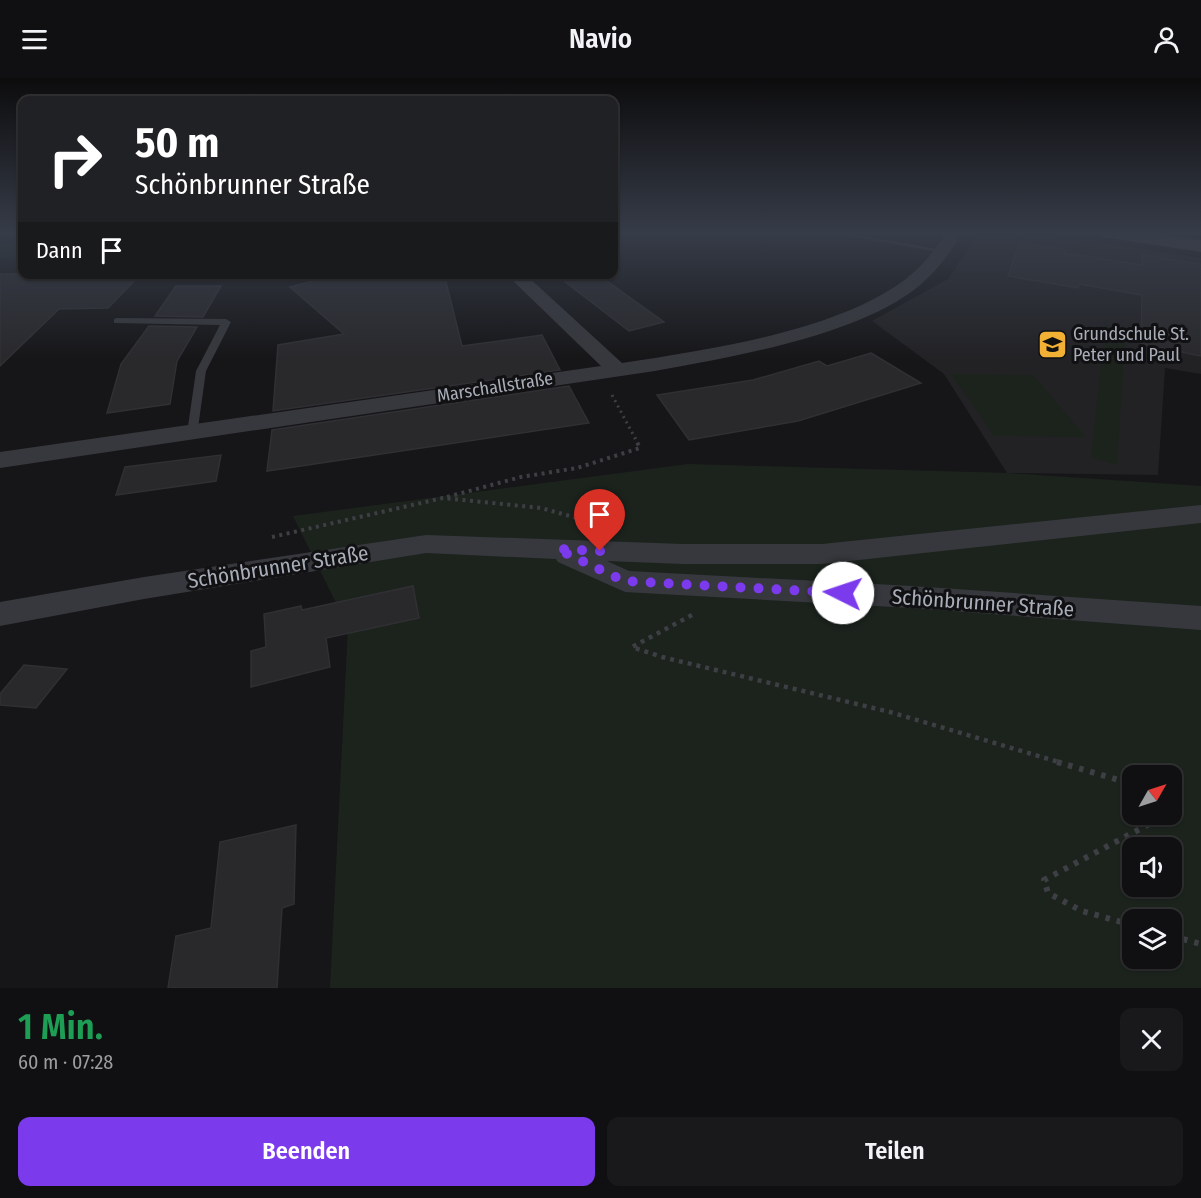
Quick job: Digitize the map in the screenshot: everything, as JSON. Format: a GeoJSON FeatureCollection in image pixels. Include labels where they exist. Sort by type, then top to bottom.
{"type":"FeatureCollection","features":[{"type":"Feature","properties":{"kind":"street","name":"Marschallstraße"},"geometry":{"type":"LineString","coordinates":[[0,460],[606,371],[749,345],[828,323],[880,302],[921,275]]}},
{"type":"Feature","properties":{"kind":"street"},"geometry":{"type":"LineString","coordinates":[[519,279],[606,371]]}},
{"type":"Feature","properties":{"kind":"street","name":"Schönbrunner Straße"},"geometry":{"type":"LineString","coordinates":[[0,614],[144,588],[426,544],[683,554],[822,554],[1201,514]]}},
{"type":"Feature","properties":{"kind":"street","name":"Schönbrunner Straße"},"geometry":{"type":"LineString","coordinates":[[557,549],[624,581],[1201,618]]}},
{"type":"Feature","properties":{"kind":"lane"},"geometry":{"type":"LineString","coordinates":[[117,321],[226,322],[201,371],[193,433]]}},
{"type":"Feature","properties":{"kind":"path"},"geometry":{"type":"LineString","coordinates":[[443,498],[521,477],[577,468],[640,448],[618,406],[606,371]]}},
{"type":"Feature","properties":{"kind":"path"},"geometry":{"type":"LineString","coordinates":[[729,586],[733,594],[632,647],[662,657],[890,712],[1122,781]]}},
{"type":"Feature","properties":{"kind":"path"},"geometry":{"type":"LineString","coordinates":[[1122,922],[1082,911],[1048,893],[1044,880],[1149,825]]}},
{"type":"Feature","properties":{"kind":"path"},"geometry":{"type":"LineString","coordinates":[[1182,939],[1201,944]]}},
{"type":"Feature","properties":{"kind":"shaded area","name":"Grundschule St. Peter und Paul"},"geometry":{"type":"Polygon","coordinates":[[[950,275],[1201,275],[1201,374],[1165,368],[1158,475],[1007,473],[944,374],[872,321],[948,279],[950,275]]]}},
{"type":"Feature","properties":{"kind":"shaded area"},"geometry":{"type":"Polygon","coordinates":[[[1105,325],[1126,329],[1117,465],[1091,458],[1105,325]]]}},
{"type":"Feature","properties":{"kind":"shaded area"},"geometry":{"type":"Polygon","coordinates":[[[951,374],[1033,375],[1086,437],[994,436],[951,374]]]}},
{"type":"Feature","properties":{"kind":"shaded area"},"geometry":{"type":"Polygon","coordinates":[[[688,464],[1007,473],[1201,486],[1201,988],[330,988],[348,627],[293,516],[688,464]]]}},
{"type":"Feature","properties":{"kind":"building"},"geometry":{"type":"Polygon","coordinates":[[[0,275],[18,275],[18,279],[136,279],[108,308],[59,309],[0,366],[0,275]]]}},
{"type":"Feature","properties":{"kind":"building"},"geometry":{"type":"Polygon","coordinates":[[[1201,275],[1201,356],[1141,344],[1142,295],[1079,284],[1078,288],[1008,276],[1201,275]]]}},
{"type":"Feature","properties":{"kind":"building"},"geometry":{"type":"Polygon","coordinates":[[[320,279],[445,279],[462,346],[542,335],[560,370],[273,411],[278,345],[344,334],[290,287],[320,279]]]}},
{"type":"Feature","properties":{"kind":"building"},"geometry":{"type":"Polygon","coordinates":[[[561,279],[604,279],[664,322],[629,331],[561,279]]]}},
{"type":"Feature","properties":{"kind":"building"},"geometry":{"type":"Polygon","coordinates":[[[176,286],[221,286],[203,317],[155,316],[176,286]]]}},
{"type":"Feature","properties":{"kind":"building"},"geometry":{"type":"Polygon","coordinates":[[[149,326],[197,327],[177,361],[170,404],[107,413],[121,364],[149,326]]]}},
{"type":"Feature","properties":{"kind":"building"},"geometry":{"type":"Polygon","coordinates":[[[871,353],[921,383],[798,421],[689,440],[657,395],[753,380],[819,361],[827,366],[871,353]]]}},
{"type":"Feature","properties":{"kind":"building"},"geometry":{"type":"Polygon","coordinates":[[[569,386],[589,423],[267,471],[272,430],[569,386]]]}},
{"type":"Feature","properties":{"kind":"building"},"geometry":{"type":"Polygon","coordinates":[[[221,455],[216,481],[116,495],[125,467],[221,455]]]}},
{"type":"Feature","properties":{"kind":"building"},"geometry":{"type":"Polygon","coordinates":[[[413,586],[419,618],[326,638],[330,667],[251,687],[251,651],[266,647],[264,614],[301,606],[302,610],[413,586]]]}},
{"type":"Feature","properties":{"kind":"building"},"geometry":{"type":"Polygon","coordinates":[[[24,665],[67,669],[36,708],[0,705],[0,694],[24,665]]]}},
{"type":"Feature","properties":{"kind":"building"},"geometry":{"type":"Polygon","coordinates":[[[296,825],[294,904],[282,908],[277,988],[168,988],[176,936],[211,928],[220,842],[296,825]]]}},
{"type":"Feature","properties":{"kind":"place","name":"Grundschule St. Peter und Paul"},"geometry":{"type":"Point","coordinates":[1052,344]}},
{"type":"Feature","properties":{"kind":"route"},"geometry":{"type":"LineString","coordinates":[[600,551],[557,549],[624,581],[843,593]]}}]}
